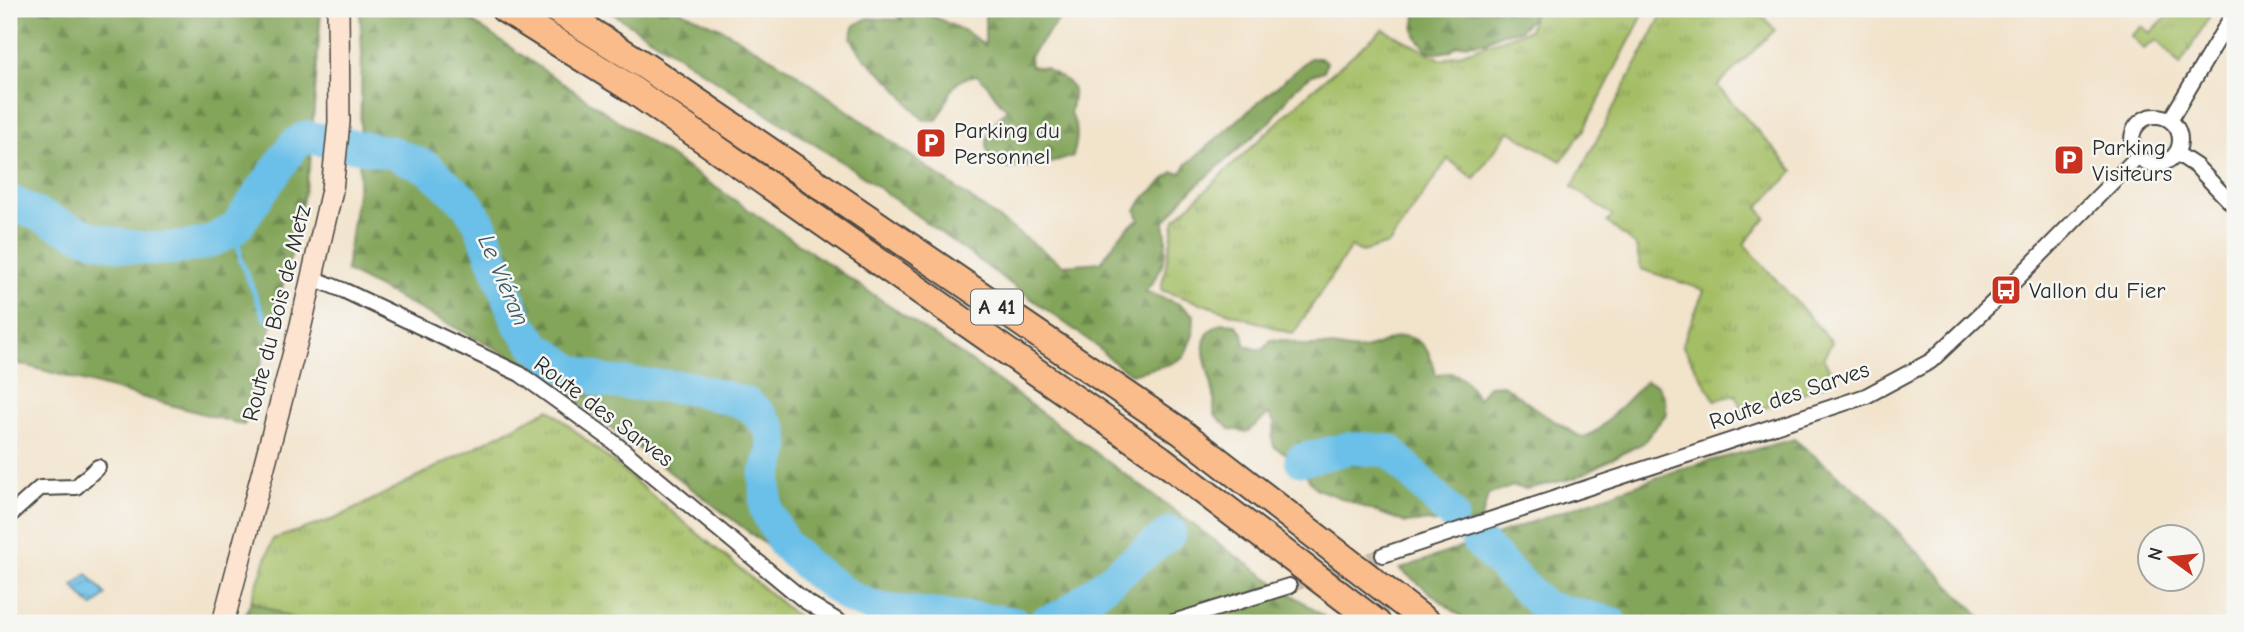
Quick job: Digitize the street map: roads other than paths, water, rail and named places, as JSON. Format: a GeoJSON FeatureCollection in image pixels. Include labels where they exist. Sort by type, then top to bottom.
{"type":"FeatureCollection","features":[{"type":"Feature","properties":{"kind":"highway","name":"A 41"},"geometry":{"type":"LineString","coordinates":[[504,9],[627,86],[1161,459],[1377,623]]}},
{"type":"Feature","properties":{"kind":"highway","name":"A 41"},"geometry":{"type":"LineString","coordinates":[[555,9],[645,66],[1180,431],[1427,623]]}},
{"type":"Feature","properties":{"kind":"main road","name":"Route du Bois de Metz"},"geometry":{"type":"LineString","coordinates":[[223,623],[313,278],[332,190],[339,122],[338,9]]}},
{"type":"Feature","properties":{"kind":"street"},"geometry":{"type":"LineString","coordinates":[[2170,120],[2235,11]]}},
{"type":"Feature","properties":{"kind":"street"},"geometry":{"type":"LineString","coordinates":[[2153,115],[2170,120],[2180,137],[2176,153],[2158,164],[2146,162],[2138,156],[2133,149],[2131,137],[2138,122],[2153,115]]}},
{"type":"Feature","properties":{"kind":"street"},"geometry":{"type":"LineString","coordinates":[[2176,153],[2196,166],[2235,207]]}},
{"type":"Feature","properties":{"kind":"street","name":"Route des Sarves"},"geometry":{"type":"LineString","coordinates":[[1383,555],[1866,396],[1931,361],[2006,290],[2138,156]]}},
{"type":"Feature","properties":{"kind":"street","name":"Route des Sarves"},"geometry":{"type":"LineString","coordinates":[[313,278],[520,374],[607,436],[805,601],[841,623]]}},
{"type":"Feature","properties":{"kind":"street"},"geometry":{"type":"LineString","coordinates":[[9,516],[40,488],[76,486],[97,467]]}},
{"type":"Feature","properties":{"kind":"street"},"geometry":{"type":"LineString","coordinates":[[1170,623],[1289,586]]}},
{"type":"Feature","properties":{"kind":"water"},"geometry":{"type":"Polygon","coordinates":[[[87,574],[106,595],[92,607],[73,586],[87,574]]]}},
{"type":"Feature","properties":{"kind":"waterway","name":"Le Viéran"},"geometry":{"type":"LineString","coordinates":[[9,201],[70,229],[110,243],[153,249],[185,247],[215,239],[236,227],[294,145],[306,137],[393,153],[428,168],[466,202],[480,224],[519,324],[536,346],[570,370],[606,382],[692,388],[747,404],[758,413],[772,431],[774,449],[765,478],[766,510],[784,544],[812,570],[851,598],[882,610],[1015,623]]}},
{"type":"Feature","properties":{"kind":"waterway"},"geometry":{"type":"LineString","coordinates":[[236,227],[241,261],[265,319]]}},
{"type":"Feature","properties":{"kind":"waterway","name":"Le Viéran"},"geometry":{"type":"LineString","coordinates":[[1301,460],[1350,448],[1390,451],[1452,515]]}},
{"type":"Feature","properties":{"kind":"waterway","name":"Le Viéran"},"geometry":{"type":"LineString","coordinates":[[1043,623],[1065,615],[1170,533]]}},
{"type":"Feature","properties":{"kind":"waterway","name":"Le Viéran"},"geometry":{"type":"LineString","coordinates":[[1477,540],[1544,607],[1611,623]]}},
{"type":"Feature","properties":{"kind":"tunnel"},"geometry":{"type":"LineString","coordinates":[[1289,586],[1383,555]]}},
{"type":"Feature","properties":{"kind":"place","name":"Parking du Personnel"},"geometry":{"type":"Point","coordinates":[931,143]}},
{"type":"Feature","properties":{"kind":"place","name":"Parking Visiteurs"},"geometry":{"type":"Point","coordinates":[2069,160]}},
{"type":"Feature","properties":{"kind":"place","name":"Vallon du Fier"},"geometry":{"type":"Point","coordinates":[2006,290]}}]}
